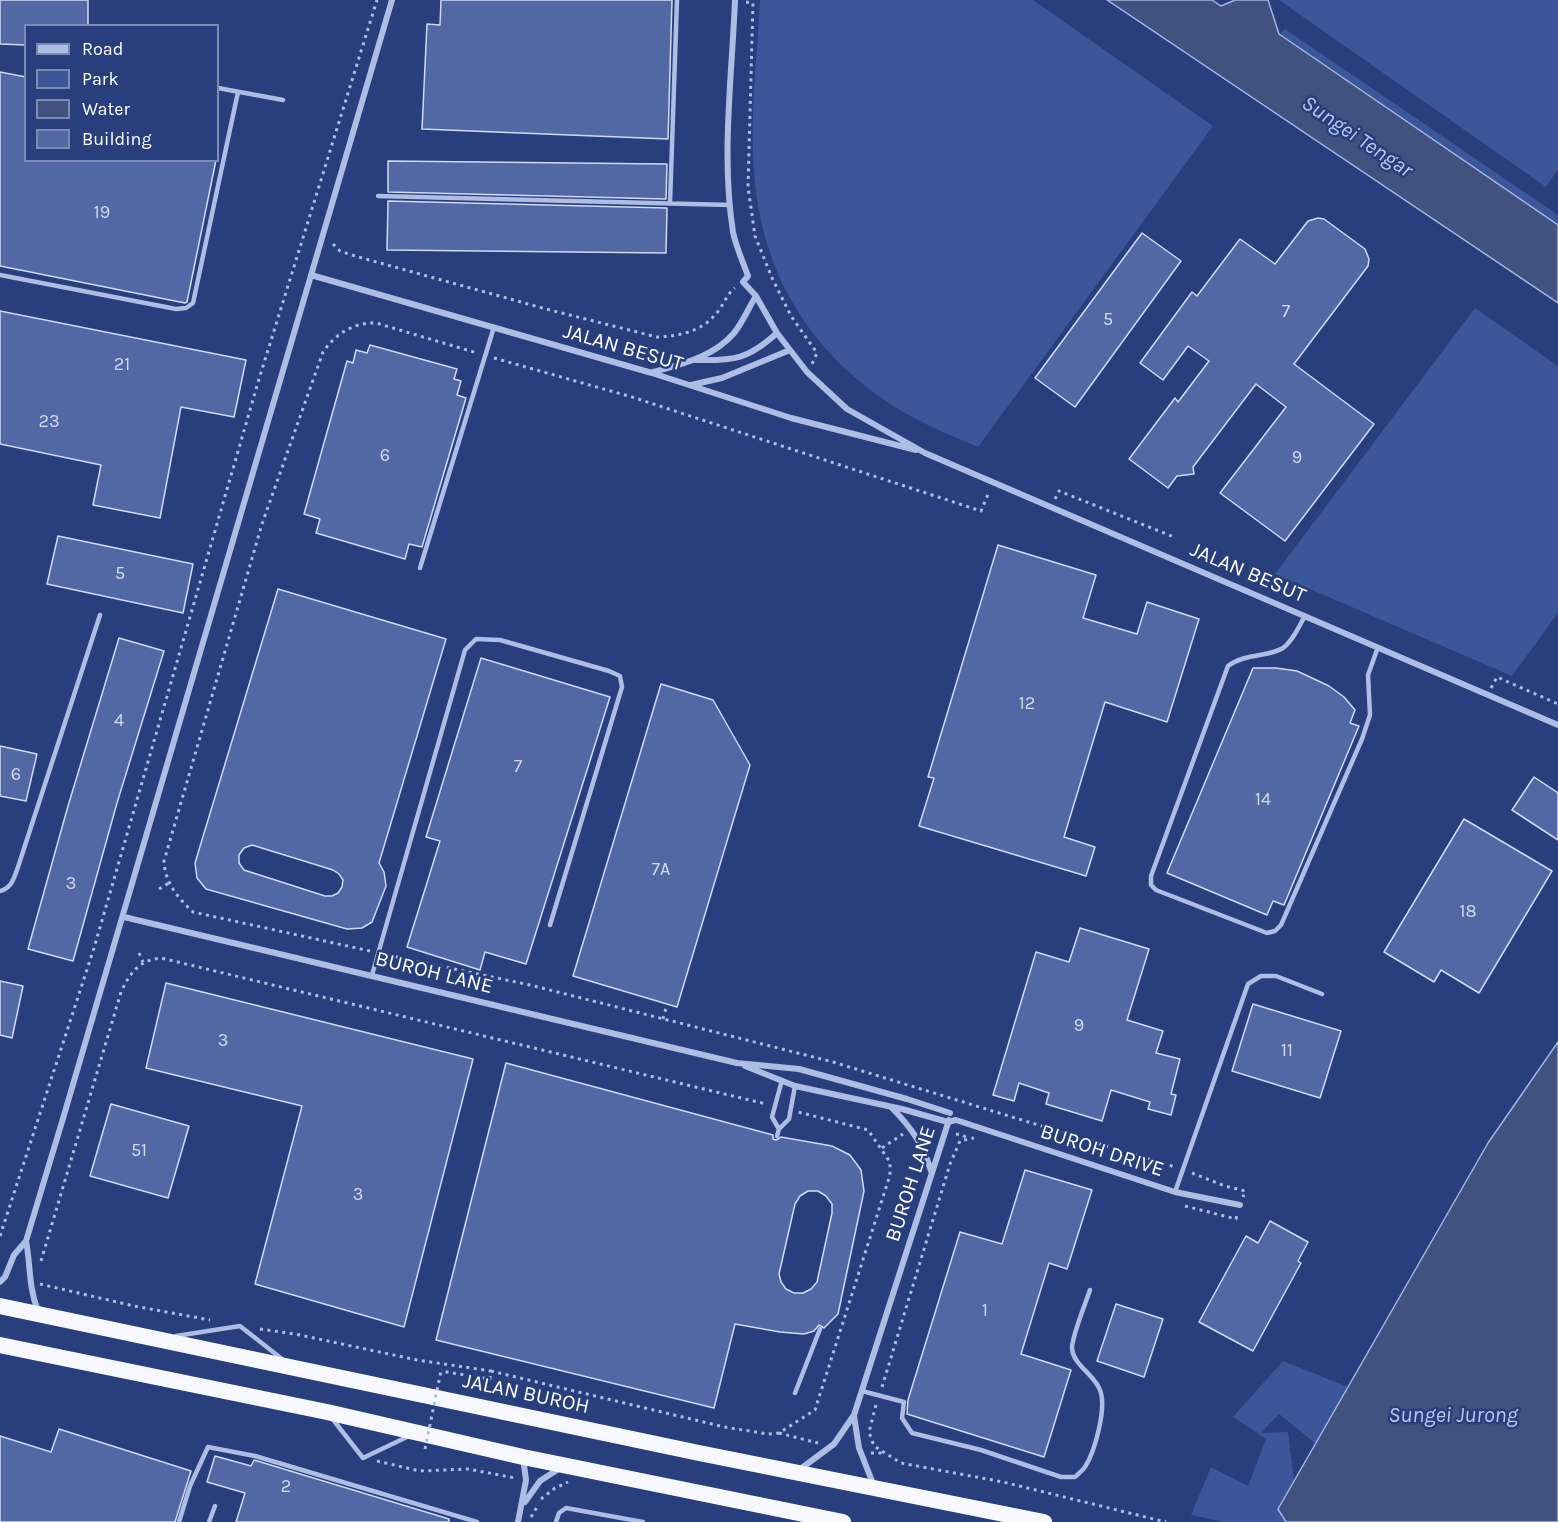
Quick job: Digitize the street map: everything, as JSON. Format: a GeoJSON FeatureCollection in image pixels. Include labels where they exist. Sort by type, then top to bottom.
{"type":"FeatureCollection","features":[{"type":"Feature","properties":{"kind":"highway","name":"JALAN BUROH"},"geometry":{"type":"LineString","coordinates":[[0,1306],[796,1473],[1044,1522]]}},
{"type":"Feature","properties":{"kind":"highway"},"geometry":{"type":"LineString","coordinates":[[0,1345],[327,1412],[565,1466],[843,1522]]}},
{"type":"Feature","properties":{"kind":"street"},"geometry":{"type":"LineString","coordinates":[[0,1282],[5,1277],[14,1256],[26,1241],[243,518],[311,275],[392,0]]}},
{"type":"Feature","properties":{"kind":"street"},"geometry":{"type":"LineString","coordinates":[[735,0],[728,187],[734,234],[748,276],[743,282]]}},
{"type":"Feature","properties":{"kind":"street","name":"JALAN BESUT"},"geometry":{"type":"LineString","coordinates":[[311,275],[652,373],[790,418],[925,453]]}},
{"type":"Feature","properties":{"kind":"street","name":"JALAN BESUT"},"geometry":{"type":"LineString","coordinates":[[743,282],[756,296],[777,333],[807,372],[847,409],[925,453],[1558,725]]}},
{"type":"Feature","properties":{"kind":"street"},"geometry":{"type":"LineString","coordinates":[[652,373],[715,350],[734,333],[756,296]]}},
{"type":"Feature","properties":{"kind":"street"},"geometry":{"type":"LineString","coordinates":[[692,360],[727,361],[748,355],[777,333]]}},
{"type":"Feature","properties":{"kind":"street"},"geometry":{"type":"LineString","coordinates":[[691,385],[722,378],[790,350]]}},
{"type":"Feature","properties":{"kind":"street","name":"BUROH LANE"},"geometry":{"type":"LineString","coordinates":[[124,917],[737,1062],[799,1069],[951,1113],[854,1415],[834,1444],[796,1473]]}},
{"type":"Feature","properties":{"kind":"street"},"geometry":{"type":"LineString","coordinates":[[737,1062],[795,1086]]}},
{"type":"Feature","properties":{"kind":"street","name":"BUROH LANE"},"geometry":{"type":"LineString","coordinates":[[795,1086],[891,1107]]}},
{"type":"Feature","properties":{"kind":"street"},"geometry":{"type":"LineString","coordinates":[[891,1107],[948,1122],[956,1120],[951,1113]]}},
{"type":"Feature","properties":{"kind":"street"},"geometry":{"type":"LineString","coordinates":[[891,1107],[919,1138],[926,1152],[931,1172]]}},
{"type":"Feature","properties":{"kind":"street","name":"BUROH DRIVE"},"geometry":{"type":"LineString","coordinates":[[956,1120],[1175,1192],[1240,1205]]}},
{"type":"Feature","properties":{"kind":"street"},"geometry":{"type":"LineString","coordinates":[[26,1241],[29,1281],[40,1316]]}},
{"type":"Feature","properties":{"kind":"street","name":"BUROH LANE"},"geometry":{"type":"LineString","coordinates":[[854,1415],[859,1448],[875,1488]]}},
{"type":"Feature","properties":{"kind":"street"},"geometry":{"type":"LineString","coordinates":[[518,1522],[526,1480],[523,1457]]}},
{"type":"Feature","properties":{"kind":"street"},"geometry":{"type":"LineString","coordinates":[[522,1508],[540,1481],[565,1466]]}},
{"type":"Feature","properties":{"kind":"lane"},"geometry":{"type":"LineString","coordinates":[[670,203],[677,0]]}},
{"type":"Feature","properties":{"kind":"lane"},"geometry":{"type":"LineString","coordinates":[[219,88],[284,100]]}},
{"type":"Feature","properties":{"kind":"lane"},"geometry":{"type":"LineString","coordinates":[[0,274],[176,309],[190,306],[193,303],[238,92]]}},
{"type":"Feature","properties":{"kind":"lane"},"geometry":{"type":"LineString","coordinates":[[378,196],[730,205]]}},
{"type":"Feature","properties":{"kind":"lane"},"geometry":{"type":"LineString","coordinates":[[420,568],[494,327]]}},
{"type":"Feature","properties":{"kind":"lane"},"geometry":{"type":"LineString","coordinates":[[0,891],[6,890],[11,885],[18,867],[100,615]]}},
{"type":"Feature","properties":{"kind":"lane"},"geometry":{"type":"LineString","coordinates":[[1305,616],[1292,639],[1282,649],[1237,659],[1228,666],[1151,876],[1151,885],[1156,890],[1267,933],[1275,931],[1281,925],[1362,739],[1370,715],[1368,675],[1378,647]]}},
{"type":"Feature","properties":{"kind":"lane"},"geometry":{"type":"LineString","coordinates":[[372,975],[465,650],[476,639],[500,640],[620,676],[622,687],[550,926]]}},
{"type":"Feature","properties":{"kind":"lane"},"geometry":{"type":"LineString","coordinates":[[1175,1192],[1248,984],[1261,976],[1276,976],[1322,994]]}},
{"type":"Feature","properties":{"kind":"lane"},"geometry":{"type":"LineString","coordinates":[[777,1136],[778,1129],[772,1117],[782,1080]]}},
{"type":"Feature","properties":{"kind":"lane"},"geometry":{"type":"LineString","coordinates":[[778,1129],[789,1119],[795,1086]]}},
{"type":"Feature","properties":{"kind":"lane"},"geometry":{"type":"LineString","coordinates":[[862,1391],[904,1402],[902,1418],[912,1433],[981,1450],[1060,1477],[1075,1477],[1084,1468],[1095,1445],[1101,1414],[1100,1391],[1089,1373],[1076,1360],[1072,1347],[1090,1290]]}},
{"type":"Feature","properties":{"kind":"lane"},"geometry":{"type":"LineString","coordinates":[[159,1339],[240,1326],[292,1366]]}},
{"type":"Feature","properties":{"kind":"lane"},"geometry":{"type":"LineString","coordinates":[[795,1393],[820,1329]]}},
{"type":"Feature","properties":{"kind":"lane"},"geometry":{"type":"LineString","coordinates":[[327,1412],[363,1458],[417,1432]]}},
{"type":"Feature","properties":{"kind":"lane"},"geometry":{"type":"LineString","coordinates":[[179,1522],[190,1486],[208,1447],[255,1456],[477,1522]]}},
{"type":"Feature","properties":{"kind":"lane"},"geometry":{"type":"LineString","coordinates":[[209,1522],[215,1506]]}},
{"type":"Feature","properties":{"kind":"lane"},"geometry":{"type":"LineString","coordinates":[[556,1522],[559,1513],[566,1508],[643,1522]]}},
{"type":"Feature","properties":{"kind":"path"},"geometry":{"type":"LineString","coordinates":[[0,1236],[94,948],[259,379],[377,0]]}},
{"type":"Feature","properties":{"kind":"path"},"geometry":{"type":"LineString","coordinates":[[735,0],[753,3],[748,187],[755,236],[772,279],[791,316],[817,353],[807,372]]}},
{"type":"Feature","properties":{"kind":"path"},"geometry":{"type":"LineString","coordinates":[[334,234],[333,244],[340,250],[355,256],[657,337],[675,336],[693,331],[710,322],[727,294],[743,282]]}},
{"type":"Feature","properties":{"kind":"path"},"geometry":{"type":"LineString","coordinates":[[993,482],[981,511],[632,398],[376,323],[364,322],[331,339],[323,352],[245,576],[164,861],[165,874],[181,901],[193,912],[530,986],[833,1062],[1245,1191],[1236,1219],[1185,1206]]}},
{"type":"Feature","properties":{"kind":"path"},"geometry":{"type":"LineString","coordinates":[[1052,507],[1059,490],[1174,537]]}},
{"type":"Feature","properties":{"kind":"path"},"geometry":{"type":"LineString","coordinates":[[1488,694],[1497,677],[1558,704]]}},
{"type":"Feature","properties":{"kind":"path"},"geometry":{"type":"LineString","coordinates":[[159,889],[169,883]]}},
{"type":"Feature","properties":{"kind":"path"},"geometry":{"type":"LineString","coordinates":[[139,953],[143,962]]}},
{"type":"Feature","properties":{"kind":"path"},"geometry":{"type":"LineString","coordinates":[[39,1270],[122,992],[129,976],[143,962],[161,957],[776,1106]]}},
{"type":"Feature","properties":{"kind":"path"},"geometry":{"type":"LineString","coordinates":[[663,1019],[666,1008]]}},
{"type":"Feature","properties":{"kind":"path"},"geometry":{"type":"LineString","coordinates":[[491,1371],[724,1427],[768,1434],[778,1433],[815,1410],[890,1175],[890,1162],[868,1130],[790,1110]]}},
{"type":"Feature","properties":{"kind":"path"},"geometry":{"type":"LineString","coordinates":[[984,1141],[974,1138],[960,1141],[950,1164],[869,1432],[874,1446],[901,1463],[1013,1484],[1166,1522]]}},
{"type":"Feature","properties":{"kind":"path"},"geometry":{"type":"LineString","coordinates":[[39,1277],[39,1284]]}},
{"type":"Feature","properties":{"kind":"path"},"geometry":{"type":"LineString","coordinates":[[425,1449],[441,1371],[490,1379]]}},
{"type":"Feature","properties":{"kind":"path"},"geometry":{"type":"LineString","coordinates":[[363,1458],[420,1471],[468,1469],[526,1480]]}},
{"type":"Feature","properties":{"kind":"path"},"geometry":{"type":"LineString","coordinates":[[467,1463],[468,1469]]}},
{"type":"Feature","properties":{"kind":"path"},"geometry":{"type":"LineString","coordinates":[[530,1522],[541,1499],[555,1488],[595,1472]]}},
{"type":"Feature","properties":{"kind":"green space"},"geometry":{"type":"Polygon","coordinates":[[[760,0],[1033,0],[1213,126],[978,447],[919,421],[870,390],[843,367],[820,341],[799,314],[783,284],[760,218],[753,159],[753,114],[760,0]]]}},
{"type":"Feature","properties":{"kind":"green space"},"geometry":{"type":"Polygon","coordinates":[[[1279,0],[1558,0],[1558,169],[1546,187],[1279,0]]]}},
{"type":"Feature","properties":{"kind":"green space"},"geometry":{"type":"Polygon","coordinates":[[[1285,29],[1558,215],[1558,225],[1279,34],[1285,29]]]}},
{"type":"Feature","properties":{"kind":"green space"},"geometry":{"type":"Polygon","coordinates":[[[1475,308],[1558,366],[1558,613],[1512,676],[1275,574],[1475,308]]]}},
{"type":"Feature","properties":{"kind":"green space"},"geometry":{"type":"Polygon","coordinates":[[[1283,1361],[1348,1387],[1316,1444],[1279,1414],[1261,1433],[1288,1432],[1294,1481],[1278,1509],[1286,1522],[1225,1522],[1191,1515],[1211,1467],[1248,1486],[1266,1439],[1233,1417],[1283,1361]]]}},
{"type":"Feature","properties":{"kind":"water","name":"Sungei Tengar"},"geometry":{"type":"Polygon","coordinates":[[[1107,0],[1212,0],[1221,6],[1235,0],[1268,0],[1279,34],[1558,225],[1558,303],[1107,0]]]}},
{"type":"Feature","properties":{"kind":"water","name":"Sungei Jurong"},"geometry":{"type":"Polygon","coordinates":[[[1558,1042],[1558,1522],[1286,1522],[1278,1509],[1488,1143],[1558,1042]]]}},
{"type":"Feature","properties":{"kind":"building"},"geometry":{"type":"Polygon","coordinates":[[[0,0],[88,0],[88,24],[24,24],[24,45],[0,44],[0,0]]]}},
{"type":"Feature","properties":{"kind":"building"},"geometry":{"type":"Polygon","coordinates":[[[441,0],[672,0],[668,139],[422,129],[427,24],[440,25],[441,0]]]}},
{"type":"Feature","properties":{"kind":"building"},"geometry":{"type":"Polygon","coordinates":[[[0,72],[24,77],[24,162],[216,162],[185,303],[0,266],[0,72]]]}},
{"type":"Feature","properties":{"kind":"building"},"geometry":{"type":"Polygon","coordinates":[[[388,161],[667,164],[666,199],[388,192],[388,161]]]}},
{"type":"Feature","properties":{"kind":"building"},"geometry":{"type":"Polygon","coordinates":[[[388,201],[667,208],[666,253],[387,250],[388,201]]]}},
{"type":"Feature","properties":{"kind":"building"},"geometry":{"type":"Polygon","coordinates":[[[1324,219],[1365,249],[1369,259],[1368,266],[1294,364],[1374,424],[1285,541],[1220,493],[1286,407],[1256,384],[1193,467],[1194,474],[1177,476],[1168,488],[1129,459],[1175,398],[1178,402],[1209,361],[1188,346],[1163,380],[1140,363],[1192,292],[1197,296],[1240,239],[1275,264],[1308,221],[1324,219]]]}},
{"type":"Feature","properties":{"kind":"building"},"geometry":{"type":"Polygon","coordinates":[[[1142,233],[1181,261],[1075,407],[1035,378],[1142,233]]]}},
{"type":"Feature","properties":{"kind":"building"},"geometry":{"type":"Polygon","coordinates":[[[0,311],[246,360],[234,417],[181,407],[160,518],[93,505],[101,465],[0,444],[0,311]]]}},
{"type":"Feature","properties":{"kind":"building"},"geometry":{"type":"Polygon","coordinates":[[[370,345],[457,369],[454,379],[461,381],[457,395],[466,398],[422,547],[409,544],[405,559],[316,533],[320,519],[304,514],[347,361],[353,363],[356,350],[367,353],[370,345]]]}},
{"type":"Feature","properties":{"kind":"building"},"geometry":{"type":"Polygon","coordinates":[[[58,536],[193,564],[183,613],[47,584],[58,536]]]}},
{"type":"Feature","properties":{"kind":"building"},"geometry":{"type":"Polygon","coordinates":[[[998,545],[1096,575],[1083,618],[1137,634],[1147,602],[1199,619],[1167,722],[1105,702],[1064,837],[1095,847],[1086,876],[919,826],[934,778],[928,777],[998,545]]]}},
{"type":"Feature","properties":{"kind":"building"},"geometry":{"type":"Polygon","coordinates":[[[278,589],[446,639],[379,863],[384,872],[386,886],[372,922],[362,928],[347,929],[206,889],[197,878],[195,863],[278,589]],[[252,845],[244,848],[239,855],[239,863],[244,870],[325,896],[338,893],[342,887],[343,880],[333,870],[252,845]]]}},
{"type":"Feature","properties":{"kind":"building"},"geometry":{"type":"Polygon","coordinates":[[[119,638],[164,651],[117,803],[73,961],[28,949],[119,638]]]}},
{"type":"Feature","properties":{"kind":"building"},"geometry":{"type":"Polygon","coordinates":[[[481,658],[610,697],[526,964],[485,952],[480,970],[407,947],[440,841],[426,837],[481,658]]]}},
{"type":"Feature","properties":{"kind":"building"},"geometry":{"type":"Polygon","coordinates":[[[1253,668],[1297,671],[1329,686],[1344,697],[1355,710],[1350,723],[1359,726],[1284,905],[1273,901],[1267,915],[1167,873],[1253,668]]]}},
{"type":"Feature","properties":{"kind":"building"},"geometry":{"type":"Polygon","coordinates":[[[661,684],[713,700],[750,765],[677,1007],[573,976],[661,684]]]}},
{"type":"Feature","properties":{"kind":"building"},"geometry":{"type":"Polygon","coordinates":[[[0,746],[37,754],[26,801],[0,796],[0,746]]]}},
{"type":"Feature","properties":{"kind":"building"},"geometry":{"type":"Polygon","coordinates":[[[1534,777],[1558,793],[1558,840],[1512,810],[1534,777]]]}},
{"type":"Feature","properties":{"kind":"building"},"geometry":{"type":"Polygon","coordinates":[[[1464,819],[1552,871],[1479,993],[1441,970],[1434,982],[1384,952],[1464,819]]]}},
{"type":"Feature","properties":{"kind":"building"},"geometry":{"type":"Polygon","coordinates":[[[1080,928],[1149,949],[1127,1020],[1163,1031],[1156,1053],[1180,1059],[1171,1094],[1176,1095],[1171,1115],[1148,1109],[1150,1102],[1111,1090],[1102,1121],[1046,1104],[1049,1093],[1019,1083],[1014,1101],[993,1095],[1036,952],[1069,962],[1080,928]]]}},
{"type":"Feature","properties":{"kind":"building"},"geometry":{"type":"Polygon","coordinates":[[[0,981],[23,986],[12,1038],[0,1035],[0,981]]]}},
{"type":"Feature","properties":{"kind":"building"},"geometry":{"type":"Polygon","coordinates":[[[166,983],[473,1059],[404,1327],[255,1284],[302,1106],[146,1068],[166,983]]]}},
{"type":"Feature","properties":{"kind":"building"},"geometry":{"type":"Polygon","coordinates":[[[1253,1004],[1341,1031],[1320,1098],[1232,1071],[1253,1004]]]}},
{"type":"Feature","properties":{"kind":"building"},"geometry":{"type":"Polygon","coordinates":[[[506,1063],[773,1135],[773,1139],[776,1140],[781,1137],[832,1146],[850,1155],[861,1170],[864,1191],[838,1314],[824,1328],[819,1325],[814,1331],[804,1334],[735,1324],[714,1408],[436,1340],[506,1063]],[[808,1191],[800,1196],[795,1204],[779,1274],[786,1289],[794,1293],[803,1293],[817,1282],[832,1213],[832,1204],[818,1191],[808,1191]]]}},
{"type":"Feature","properties":{"kind":"building"},"geometry":{"type":"Polygon","coordinates":[[[111,1104],[189,1126],[168,1198],[90,1176],[111,1104]]]}},
{"type":"Feature","properties":{"kind":"building"},"geometry":{"type":"Polygon","coordinates":[[[1025,1170],[1092,1190],[1067,1269],[1049,1263],[1021,1354],[1071,1370],[1044,1457],[907,1414],[908,1400],[960,1232],[1002,1244],[1025,1170]]]}},
{"type":"Feature","properties":{"kind":"building"},"geometry":{"type":"Polygon","coordinates":[[[1270,1221],[1308,1242],[1298,1261],[1301,1263],[1253,1351],[1199,1322],[1246,1236],[1258,1243],[1270,1221]]]}},
{"type":"Feature","properties":{"kind":"building"},"geometry":{"type":"Polygon","coordinates":[[[1116,1304],[1163,1319],[1144,1377],[1097,1361],[1116,1304]]]}},
{"type":"Feature","properties":{"kind":"building"},"geometry":{"type":"Polygon","coordinates":[[[59,1429],[191,1471],[175,1522],[0,1522],[0,1436],[51,1452],[59,1429]]]}},
{"type":"Feature","properties":{"kind":"building"},"geometry":{"type":"Polygon","coordinates":[[[215,1456],[251,1466],[254,1460],[449,1519],[449,1522],[236,1522],[245,1493],[207,1482],[215,1456]]]}}]}
